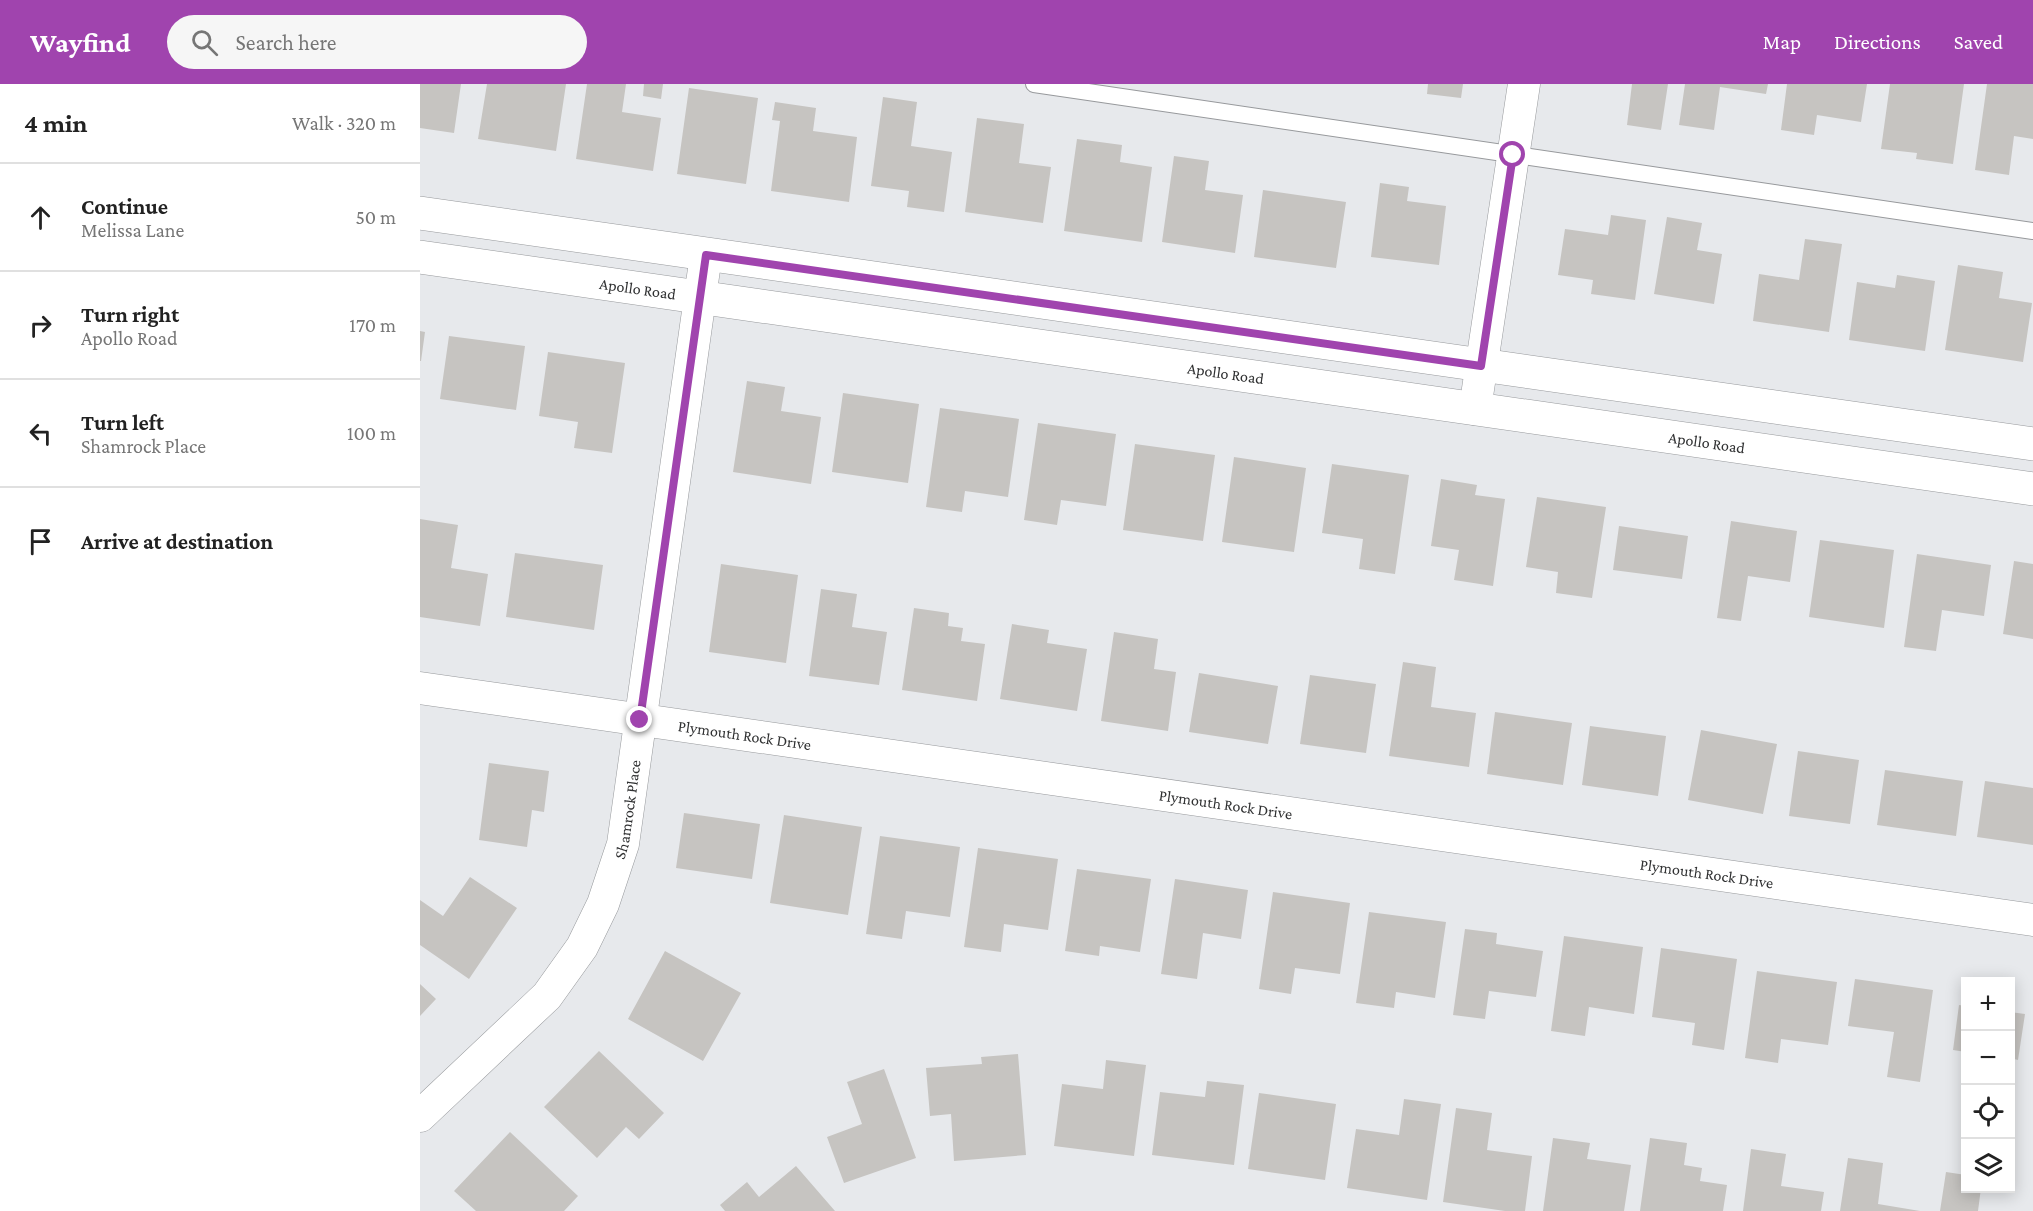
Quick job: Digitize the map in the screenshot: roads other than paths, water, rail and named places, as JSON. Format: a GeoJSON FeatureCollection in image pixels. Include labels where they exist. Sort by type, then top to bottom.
{"type":"FeatureCollection","features":[{"type":"Feature","properties":{"kind":"street"},"geometry":{"type":"LineString","coordinates":[[1475,409],[1524,84]]}},
{"type":"Feature","properties":{"kind":"street"},"geometry":{"type":"LineString","coordinates":[[420,213],[2033,444]]}},
{"type":"Feature","properties":{"kind":"street","name":"Shamrock Place"},"geometry":{"type":"LineString","coordinates":[[420,1116],[547,996],[582,947],[603,904],[623,844],[706,255]]}},
{"type":"Feature","properties":{"kind":"street","name":"Apollo Road"},"geometry":{"type":"LineString","coordinates":[[420,257],[2033,489]]}},
{"type":"Feature","properties":{"kind":"street","name":"Plymouth Rock Drive"},"geometry":{"type":"LineString","coordinates":[[420,688],[2033,920]]}},
{"type":"Feature","properties":{"kind":"lane"},"geometry":{"type":"LineString","coordinates":[[1034,84],[2033,231]]}}]}
